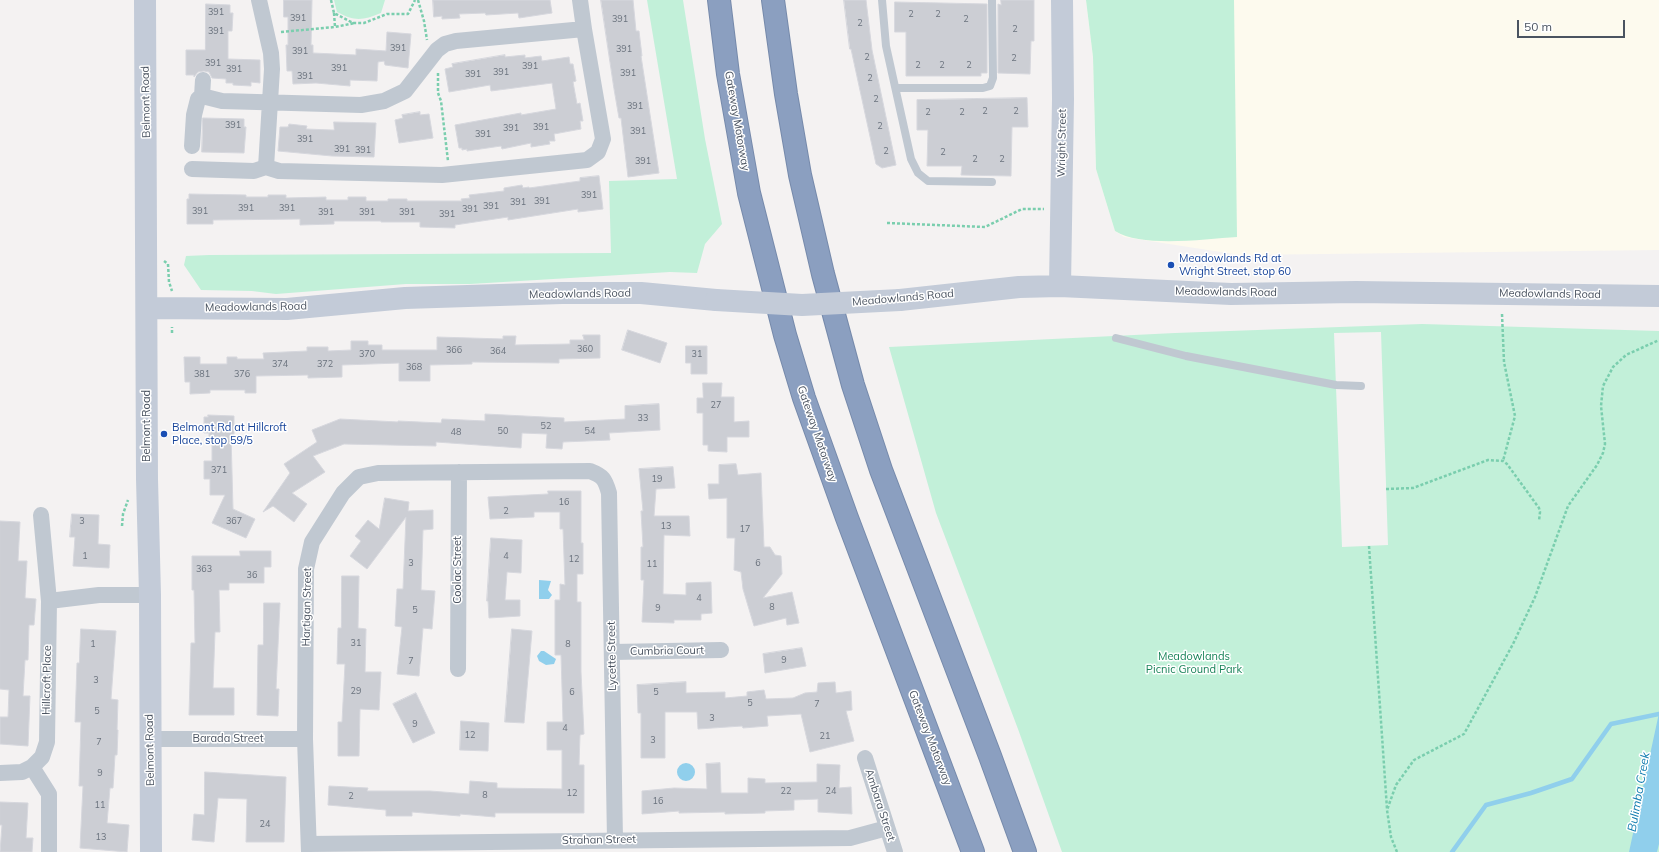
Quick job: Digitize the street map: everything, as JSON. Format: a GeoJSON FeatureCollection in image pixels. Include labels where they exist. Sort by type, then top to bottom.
{"type":"FeatureCollection","features":[{"type":"Feature","properties":{"kind":"highway","name":"Gateway Motorway"},"geometry":{"type":"LineString","coordinates":[[719,0],[728,74],[749,193],[785,335],[804,398],[847,518],[973,852]]}},
{"type":"Feature","properties":{"kind":"highway"},"geometry":{"type":"LineString","coordinates":[[773,0],[786,94],[800,175],[823,274],[853,385],[881,470],[988,749],[1025,852]]}},
{"type":"Feature","properties":{"kind":"main road","name":"Belmont Road"},"geometry":{"type":"LineString","coordinates":[[145,0],[147,479],[150,595],[151,852]]}},
{"type":"Feature","properties":{"kind":"main road","name":"Wright Street"},"geometry":{"type":"LineString","coordinates":[[1060,286],[1060,209],[1063,99],[1062,0]]}},
{"type":"Feature","properties":{"kind":"main road","name":"Meadowlands Road"},"geometry":{"type":"LineString","coordinates":[[147,308],[287,309],[405,298],[642,292],[716,300],[802,305],[900,300],[1019,287],[1060,286],[1231,294],[1356,292],[1659,296]]}},
{"type":"Feature","properties":{"kind":"street"},"geometry":{"type":"LineString","coordinates":[[259,0],[272,58],[266,167]]}},
{"type":"Feature","properties":{"kind":"street"},"geometry":{"type":"LineString","coordinates":[[192,169],[254,171],[266,167],[279,171],[450,174],[587,160],[598,152],[603,139],[580,0]]}},
{"type":"Feature","properties":{"kind":"street"},"geometry":{"type":"LineString","coordinates":[[192,146],[194,115],[202,88],[222,101],[361,105],[384,101],[405,91],[431,55],[445,44],[456,40],[584,29]]}},
{"type":"Feature","properties":{"kind":"street","name":"Hartigan Street"},"geometry":{"type":"LineString","coordinates":[[309,848],[306,739],[306,569],[312,542],[343,493],[359,477],[378,473],[590,471],[600,474]]}},
{"type":"Feature","properties":{"kind":"street","name":"Coolac Street"},"geometry":{"type":"LineString","coordinates":[[458,669],[459,472]]}},
{"type":"Feature","properties":{"kind":"street","name":"Lycette Street"},"geometry":{"type":"LineString","coordinates":[[600,474],[606,482],[609,493],[613,652],[615,840]]}},
{"type":"Feature","properties":{"kind":"street","name":"Hillcroft Place"},"geometry":{"type":"LineString","coordinates":[[32,767],[42,757],[46,742],[49,601],[41,515]]}},
{"type":"Feature","properties":{"kind":"street"},"geometry":{"type":"LineString","coordinates":[[49,601],[99,595],[150,595]]}},
{"type":"Feature","properties":{"kind":"street","name":"Cumbria Court"},"geometry":{"type":"LineString","coordinates":[[613,652],[721,650]]}},
{"type":"Feature","properties":{"kind":"street","name":"Barada Street"},"geometry":{"type":"LineString","coordinates":[[150,739],[306,739]]}},
{"type":"Feature","properties":{"kind":"street","name":"Ambara Street"},"geometry":{"type":"LineString","coordinates":[[865,758],[895,852]]}},
{"type":"Feature","properties":{"kind":"street"},"geometry":{"type":"LineString","coordinates":[[0,773],[22,772],[32,767],[49,794],[49,852]]}},
{"type":"Feature","properties":{"kind":"street","name":"Strahan Street"},"geometry":{"type":"LineString","coordinates":[[309,848],[473,847],[615,840],[850,838],[887,828]]}},
{"type":"Feature","properties":{"kind":"lane"},"geometry":{"type":"LineString","coordinates":[[882,0],[886,46],[911,159],[918,173],[928,181],[992,182]]}},
{"type":"Feature","properties":{"kind":"lane"},"geometry":{"type":"LineString","coordinates":[[896,88],[983,88],[990,86],[993,78],[992,0]]}},
{"type":"Feature","properties":{"kind":"lane"},"geometry":{"type":"LineString","coordinates":[[1116,338],[1186,356],[1336,385],[1361,386]]}},
{"type":"Feature","properties":{"kind":"path"},"geometry":{"type":"LineString","coordinates":[[331,0],[335,28]]}},
{"type":"Feature","properties":{"kind":"path"},"geometry":{"type":"LineString","coordinates":[[266,33],[335,28],[356,23],[364,23],[387,14],[408,14],[417,0]]}},
{"type":"Feature","properties":{"kind":"path"},"geometry":{"type":"LineString","coordinates":[[417,0],[424,21],[424,31],[438,72],[438,93],[441,101],[445,127],[450,174]]}},
{"type":"Feature","properties":{"kind":"path"},"geometry":{"type":"LineString","coordinates":[[334,13],[356,23]]}},
{"type":"Feature","properties":{"kind":"path"},"geometry":{"type":"LineString","coordinates":[[887,223],[985,226],[1022,209],[1060,209]]}},
{"type":"Feature","properties":{"kind":"path"},"geometry":{"type":"LineString","coordinates":[[168,264],[169,282],[172,292]]}},
{"type":"Feature","properties":{"kind":"path"},"geometry":{"type":"LineString","coordinates":[[1502,314],[1504,362],[1515,416],[1503,461]]}},
{"type":"Feature","properties":{"kind":"path"},"geometry":{"type":"LineString","coordinates":[[172,327],[172,333]]}},
{"type":"Feature","properties":{"kind":"path"},"geometry":{"type":"LineString","coordinates":[[1387,810],[1396,785],[1414,760],[1464,734],[1513,644],[1535,598],[1568,506],[1597,465],[1603,453],[1605,444],[1601,406],[1603,386],[1613,367],[1626,355],[1659,340]]}},
{"type":"Feature","properties":{"kind":"path"},"geometry":{"type":"LineString","coordinates":[[1386,489],[1413,488],[1461,471],[1481,462],[1488,460],[1503,461],[1507,464],[1539,508],[1539,521]]}},
{"type":"Feature","properties":{"kind":"path"},"geometry":{"type":"LineString","coordinates":[[1369,546],[1387,810],[1392,837],[1397,852]]}},
{"type":"Feature","properties":{"kind":"shaded area"},"geometry":{"type":"Polygon","coordinates":[[[1086,0],[1659,0],[1659,250],[1240,255],[1124,237],[1115,231],[1096,169],[1093,57],[1086,0]]]}},
{"type":"Feature","properties":{"kind":"green space"},"geometry":{"type":"Polygon","coordinates":[[[334,0],[385,0],[381,13],[363,19],[358,19],[348,17],[337,12],[334,0]]]}},
{"type":"Feature","properties":{"kind":"green space"},"geometry":{"type":"Polygon","coordinates":[[[647,0],[683,0],[705,139],[722,224],[705,244],[697,273],[670,272],[470,284],[406,284],[276,294],[252,291],[201,290],[184,265],[186,256],[209,255],[611,253],[609,181],[677,179],[647,0]]]}},
{"type":"Feature","properties":{"kind":"green space"},"geometry":{"type":"Polygon","coordinates":[[[1086,0],[1234,0],[1237,237],[1157,241],[1127,236],[1115,231],[1096,169],[1093,57],[1086,0]]]}},
{"type":"Feature","properties":{"kind":"green space","name":"Meadowlands Picnic Ground Park"},"geometry":{"type":"Polygon","coordinates":[[[1422,324],[1659,331],[1659,852],[1062,852],[1018,729],[936,513],[889,347],[1175,333],[1422,324]],[[1381,332],[1334,333],[1342,547],[1388,545],[1381,332]]]}},
{"type":"Feature","properties":{"kind":"water"},"geometry":{"type":"Polygon","coordinates":[[[539,580],[551,581],[548,590],[552,595],[549,599],[539,599],[539,580]]]}},
{"type":"Feature","properties":{"kind":"water"},"geometry":{"type":"Polygon","coordinates":[[[541,651],[544,651],[556,659],[554,664],[546,665],[539,661],[537,656],[541,651]]]}},
{"type":"Feature","properties":{"kind":"water","name":"Bulimba Creek"},"geometry":{"type":"Polygon","coordinates":[[[1659,713],[1659,844],[1657,852],[1629,852],[1659,713]]]}},
{"type":"Feature","properties":{"kind":"water"},"geometry":{"type":"Polygon","coordinates":[[[682,763],[690,763],[695,768],[693,779],[690,781],[682,781],[677,776],[677,768],[682,763]]]}},
{"type":"Feature","properties":{"kind":"building"},"geometry":{"type":"Polygon","coordinates":[[[284,0],[312,0],[311,45],[313,45],[313,53],[356,55],[356,49],[386,51],[387,32],[411,34],[408,68],[385,65],[384,61],[378,62],[377,81],[350,80],[350,86],[316,83],[293,84],[292,71],[287,71],[286,45],[288,45],[288,17],[284,17],[284,0]]]}},
{"type":"Feature","properties":{"kind":"building"},"geometry":{"type":"Polygon","coordinates":[[[433,0],[550,0],[552,13],[519,18],[518,13],[486,15],[485,13],[459,14],[460,18],[442,19],[442,16],[434,17],[433,0]]]}},
{"type":"Feature","properties":{"kind":"building"},"geometry":{"type":"Polygon","coordinates":[[[601,0],[633,0],[636,31],[639,31],[641,56],[659,173],[628,177],[621,118],[619,118],[614,89],[601,0]]]}},
{"type":"Feature","properties":{"kind":"building"},"geometry":{"type":"Polygon","coordinates":[[[844,0],[866,0],[872,50],[896,165],[882,168],[876,164],[850,49],[844,0]]]}},
{"type":"Feature","properties":{"kind":"building"},"geometry":{"type":"Polygon","coordinates":[[[1001,0],[1034,0],[1034,41],[1031,41],[1030,74],[998,73],[998,4],[1001,5],[1001,0]]]}},
{"type":"Feature","properties":{"kind":"building"},"geometry":{"type":"Polygon","coordinates":[[[895,2],[987,4],[987,73],[981,73],[981,76],[906,76],[906,32],[895,32],[895,2]]]}},
{"type":"Feature","properties":{"kind":"building"},"geometry":{"type":"Polygon","coordinates":[[[206,4],[230,5],[230,13],[233,13],[232,31],[228,31],[228,59],[260,60],[260,83],[251,82],[251,86],[233,85],[233,83],[226,83],[226,79],[212,78],[209,72],[204,71],[198,72],[194,77],[194,75],[186,75],[186,50],[205,50],[206,4]]]}},
{"type":"Feature","properties":{"kind":"building"},"geometry":{"type":"Polygon","coordinates":[[[505,55],[505,57],[525,55],[525,58],[541,56],[542,61],[569,57],[570,64],[573,64],[576,81],[573,82],[577,104],[580,103],[583,121],[580,121],[581,129],[554,134],[555,141],[549,141],[550,144],[531,147],[531,143],[502,149],[501,146],[467,151],[467,149],[462,150],[462,148],[459,148],[455,125],[521,113],[521,115],[556,109],[552,83],[491,91],[490,85],[449,92],[445,69],[453,67],[452,64],[505,55]]]}},
{"type":"Feature","properties":{"kind":"building"},"geometry":{"type":"Polygon","coordinates":[[[1027,98],[1028,127],[1012,127],[1011,176],[961,175],[962,166],[927,166],[928,130],[917,130],[917,100],[1027,98]]]}},
{"type":"Feature","properties":{"kind":"building"},"geometry":{"type":"Polygon","coordinates":[[[420,112],[420,115],[429,114],[433,138],[399,143],[395,120],[403,118],[402,115],[420,112]]]}},
{"type":"Feature","properties":{"kind":"building"},"geometry":{"type":"Polygon","coordinates":[[[203,118],[244,119],[244,127],[246,127],[244,153],[202,152],[203,118]]]}},
{"type":"Feature","properties":{"kind":"building"},"geometry":{"type":"Polygon","coordinates":[[[334,122],[376,123],[374,157],[332,156],[278,151],[280,127],[288,127],[289,124],[307,126],[306,129],[334,130],[334,122]]]}},
{"type":"Feature","properties":{"kind":"building"},"geometry":{"type":"Polygon","coordinates":[[[599,176],[603,209],[578,212],[578,209],[508,220],[508,217],[455,225],[455,228],[420,227],[420,222],[381,221],[334,221],[334,224],[300,225],[300,219],[213,220],[213,224],[187,224],[187,199],[189,199],[189,194],[246,195],[246,197],[286,195],[286,198],[326,197],[326,200],[348,200],[348,197],[366,197],[366,201],[407,199],[407,201],[462,201],[461,199],[470,198],[469,195],[504,191],[504,188],[522,185],[523,188],[529,188],[580,181],[580,178],[599,176]]]}},
{"type":"Feature","properties":{"kind":"building"},"geometry":{"type":"Polygon","coordinates":[[[628,330],[667,343],[660,363],[622,350],[628,330]]]}},
{"type":"Feature","properties":{"kind":"building"},"geometry":{"type":"Polygon","coordinates":[[[583,335],[600,335],[600,358],[559,359],[559,363],[472,362],[472,364],[430,365],[430,381],[399,381],[399,363],[342,365],[342,377],[308,378],[308,375],[256,376],[256,393],[245,393],[245,390],[210,390],[210,393],[190,394],[190,382],[185,382],[184,357],[200,357],[200,364],[227,364],[227,357],[237,357],[237,359],[264,359],[263,353],[307,351],[307,347],[328,347],[328,351],[351,350],[351,341],[368,341],[368,345],[382,345],[382,350],[437,350],[437,337],[503,339],[503,336],[516,336],[515,345],[570,344],[570,340],[584,340],[583,335]]]}},
{"type":"Feature","properties":{"kind":"building"},"geometry":{"type":"Polygon","coordinates":[[[686,346],[707,346],[707,374],[691,374],[691,363],[686,363],[686,346]]]}},
{"type":"Feature","properties":{"kind":"building"},"geometry":{"type":"Polygon","coordinates":[[[703,383],[722,383],[721,397],[734,397],[734,422],[749,421],[749,437],[727,437],[727,452],[708,451],[708,445],[703,445],[703,413],[697,413],[697,398],[703,398],[703,383]]]}},
{"type":"Feature","properties":{"kind":"building"},"geometry":{"type":"Polygon","coordinates":[[[659,404],[660,430],[609,433],[610,440],[563,442],[562,449],[546,448],[547,434],[522,433],[521,448],[436,442],[436,446],[344,444],[313,456],[325,472],[292,493],[307,504],[294,522],[273,506],[263,512],[290,473],[284,464],[317,442],[312,430],[340,419],[441,423],[442,419],[485,421],[485,414],[564,418],[564,422],[625,419],[625,406],[659,404]]]}},
{"type":"Feature","properties":{"kind":"building"},"geometry":{"type":"Polygon","coordinates":[[[208,415],[234,416],[234,435],[231,435],[233,509],[255,519],[246,538],[212,523],[225,495],[210,495],[210,479],[204,479],[204,461],[212,461],[212,439],[209,439],[209,433],[204,433],[204,417],[208,417],[208,415]]]}},
{"type":"Feature","properties":{"kind":"building"},"geometry":{"type":"Polygon","coordinates":[[[736,464],[738,475],[761,473],[764,547],[770,547],[775,555],[781,556],[782,574],[763,598],[792,592],[799,623],[787,625],[786,618],[754,626],[743,589],[741,572],[734,570],[735,538],[727,538],[727,498],[709,499],[708,484],[719,484],[719,465],[736,464]]]}},
{"type":"Feature","properties":{"kind":"building"},"geometry":{"type":"Polygon","coordinates":[[[673,467],[675,488],[656,489],[654,516],[689,516],[690,536],[664,535],[663,594],[686,595],[686,583],[711,582],[712,613],[701,614],[701,620],[674,620],[674,623],[642,622],[644,580],[641,580],[641,547],[643,547],[641,511],[643,511],[639,469],[673,467]]]}},
{"type":"Feature","properties":{"kind":"building"},"geometry":{"type":"Polygon","coordinates":[[[548,491],[581,491],[581,543],[583,543],[583,574],[577,574],[577,602],[581,602],[581,672],[584,734],[580,735],[579,765],[584,765],[584,813],[495,813],[495,817],[412,812],[412,816],[386,816],[386,810],[328,805],[329,786],[368,788],[367,791],[430,791],[469,794],[470,781],[497,783],[497,788],[562,789],[562,750],[547,750],[547,722],[563,722],[561,655],[555,655],[555,600],[560,600],[560,584],[565,585],[563,529],[560,529],[560,512],[534,512],[534,517],[490,519],[488,497],[548,494],[548,491]]]}},
{"type":"Feature","properties":{"kind":"building"},"geometry":{"type":"Polygon","coordinates":[[[385,498],[409,502],[408,511],[433,510],[433,529],[423,530],[421,590],[435,591],[432,629],[423,628],[419,676],[397,674],[402,627],[395,626],[397,589],[403,589],[406,517],[367,569],[350,556],[361,541],[355,536],[368,520],[379,529],[385,498]]]}},
{"type":"Feature","properties":{"kind":"building"},"geometry":{"type":"Polygon","coordinates":[[[72,514],[99,515],[98,544],[110,545],[109,568],[73,566],[75,537],[70,537],[72,514]]]}},
{"type":"Feature","properties":{"kind":"building"},"geometry":{"type":"Polygon","coordinates":[[[0,521],[20,522],[18,561],[27,561],[25,598],[36,599],[34,625],[29,625],[28,660],[25,660],[23,696],[30,696],[28,746],[0,744],[0,717],[8,717],[9,690],[0,689],[0,521]]]}},
{"type":"Feature","properties":{"kind":"building"},"geometry":{"type":"Polygon","coordinates":[[[491,538],[522,540],[521,573],[507,572],[505,600],[520,600],[520,616],[489,618],[487,601],[491,538]]]}},
{"type":"Feature","properties":{"kind":"building"},"geometry":{"type":"Polygon","coordinates":[[[240,551],[271,551],[271,567],[264,567],[264,583],[229,583],[229,590],[219,590],[220,632],[215,632],[213,688],[234,688],[234,715],[189,715],[191,643],[195,643],[192,556],[240,556],[240,551]]]}},
{"type":"Feature","properties":{"kind":"building"},"geometry":{"type":"Polygon","coordinates":[[[342,576],[359,576],[358,628],[366,629],[365,672],[381,672],[379,710],[360,709],[359,756],[338,756],[338,722],[342,722],[345,664],[337,664],[338,628],[341,628],[342,576]]]}},
{"type":"Feature","properties":{"kind":"building"},"geometry":{"type":"Polygon","coordinates":[[[264,603],[280,603],[276,689],[279,689],[278,716],[257,715],[258,645],[263,645],[264,603]]]}},
{"type":"Feature","properties":{"kind":"building"},"geometry":{"type":"Polygon","coordinates":[[[81,629],[116,631],[111,699],[118,700],[117,755],[115,755],[113,788],[110,788],[107,823],[129,825],[127,852],[80,848],[83,786],[79,786],[81,722],[75,722],[77,663],[79,663],[81,629]]]}},
{"type":"Feature","properties":{"kind":"building"},"geometry":{"type":"Polygon","coordinates":[[[512,629],[532,631],[524,723],[505,722],[512,629]]]}},
{"type":"Feature","properties":{"kind":"building"},"geometry":{"type":"Polygon","coordinates":[[[802,648],[806,666],[765,673],[763,654],[802,648]]]}},
{"type":"Feature","properties":{"kind":"building"},"geometry":{"type":"Polygon","coordinates":[[[686,682],[686,693],[725,692],[725,698],[747,696],[747,692],[764,690],[766,699],[793,698],[805,693],[817,692],[818,683],[835,682],[836,693],[851,691],[852,710],[846,711],[854,741],[810,752],[801,714],[767,716],[768,726],[698,729],[697,712],[665,712],[665,758],[641,758],[641,713],[638,713],[637,685],[686,682]]]}},
{"type":"Feature","properties":{"kind":"building"},"geometry":{"type":"Polygon","coordinates":[[[416,693],[435,733],[413,743],[393,704],[416,693]]]}},
{"type":"Feature","properties":{"kind":"building"},"geometry":{"type":"Polygon","coordinates":[[[461,721],[489,723],[488,751],[460,750],[461,721]]]}},
{"type":"Feature","properties":{"kind":"building"},"geometry":{"type":"Polygon","coordinates":[[[720,763],[721,793],[748,793],[748,778],[765,779],[765,783],[817,782],[817,764],[840,765],[839,788],[851,787],[852,814],[818,812],[818,799],[794,800],[794,810],[765,811],[765,813],[679,813],[679,811],[642,814],[642,791],[674,788],[707,789],[706,764],[720,763]]]}},
{"type":"Feature","properties":{"kind":"building"},"geometry":{"type":"Polygon","coordinates":[[[205,772],[286,777],[284,842],[246,842],[247,799],[218,798],[214,842],[192,840],[194,814],[204,815],[205,772]]]}},
{"type":"Feature","properties":{"kind":"building"},"geometry":{"type":"Polygon","coordinates":[[[0,802],[28,803],[26,838],[33,838],[32,852],[0,852],[2,825],[0,825],[0,802]]]}},
{"type":"Feature","properties":{"kind":"waterway"},"geometry":{"type":"LineString","coordinates":[[1452,852],[1486,805],[1531,793],[1572,779],[1611,724],[1659,714]]}},
{"type":"Feature","properties":{"kind":"place","name":"Meadowlands Rd at Wright Street, stop 60"},"geometry":{"type":"Point","coordinates":[1171,265]}},
{"type":"Feature","properties":{"kind":"place","name":"Belmont Rd at Hillcroft Place, stop 59/5"},"geometry":{"type":"Point","coordinates":[164,434]}}]}
